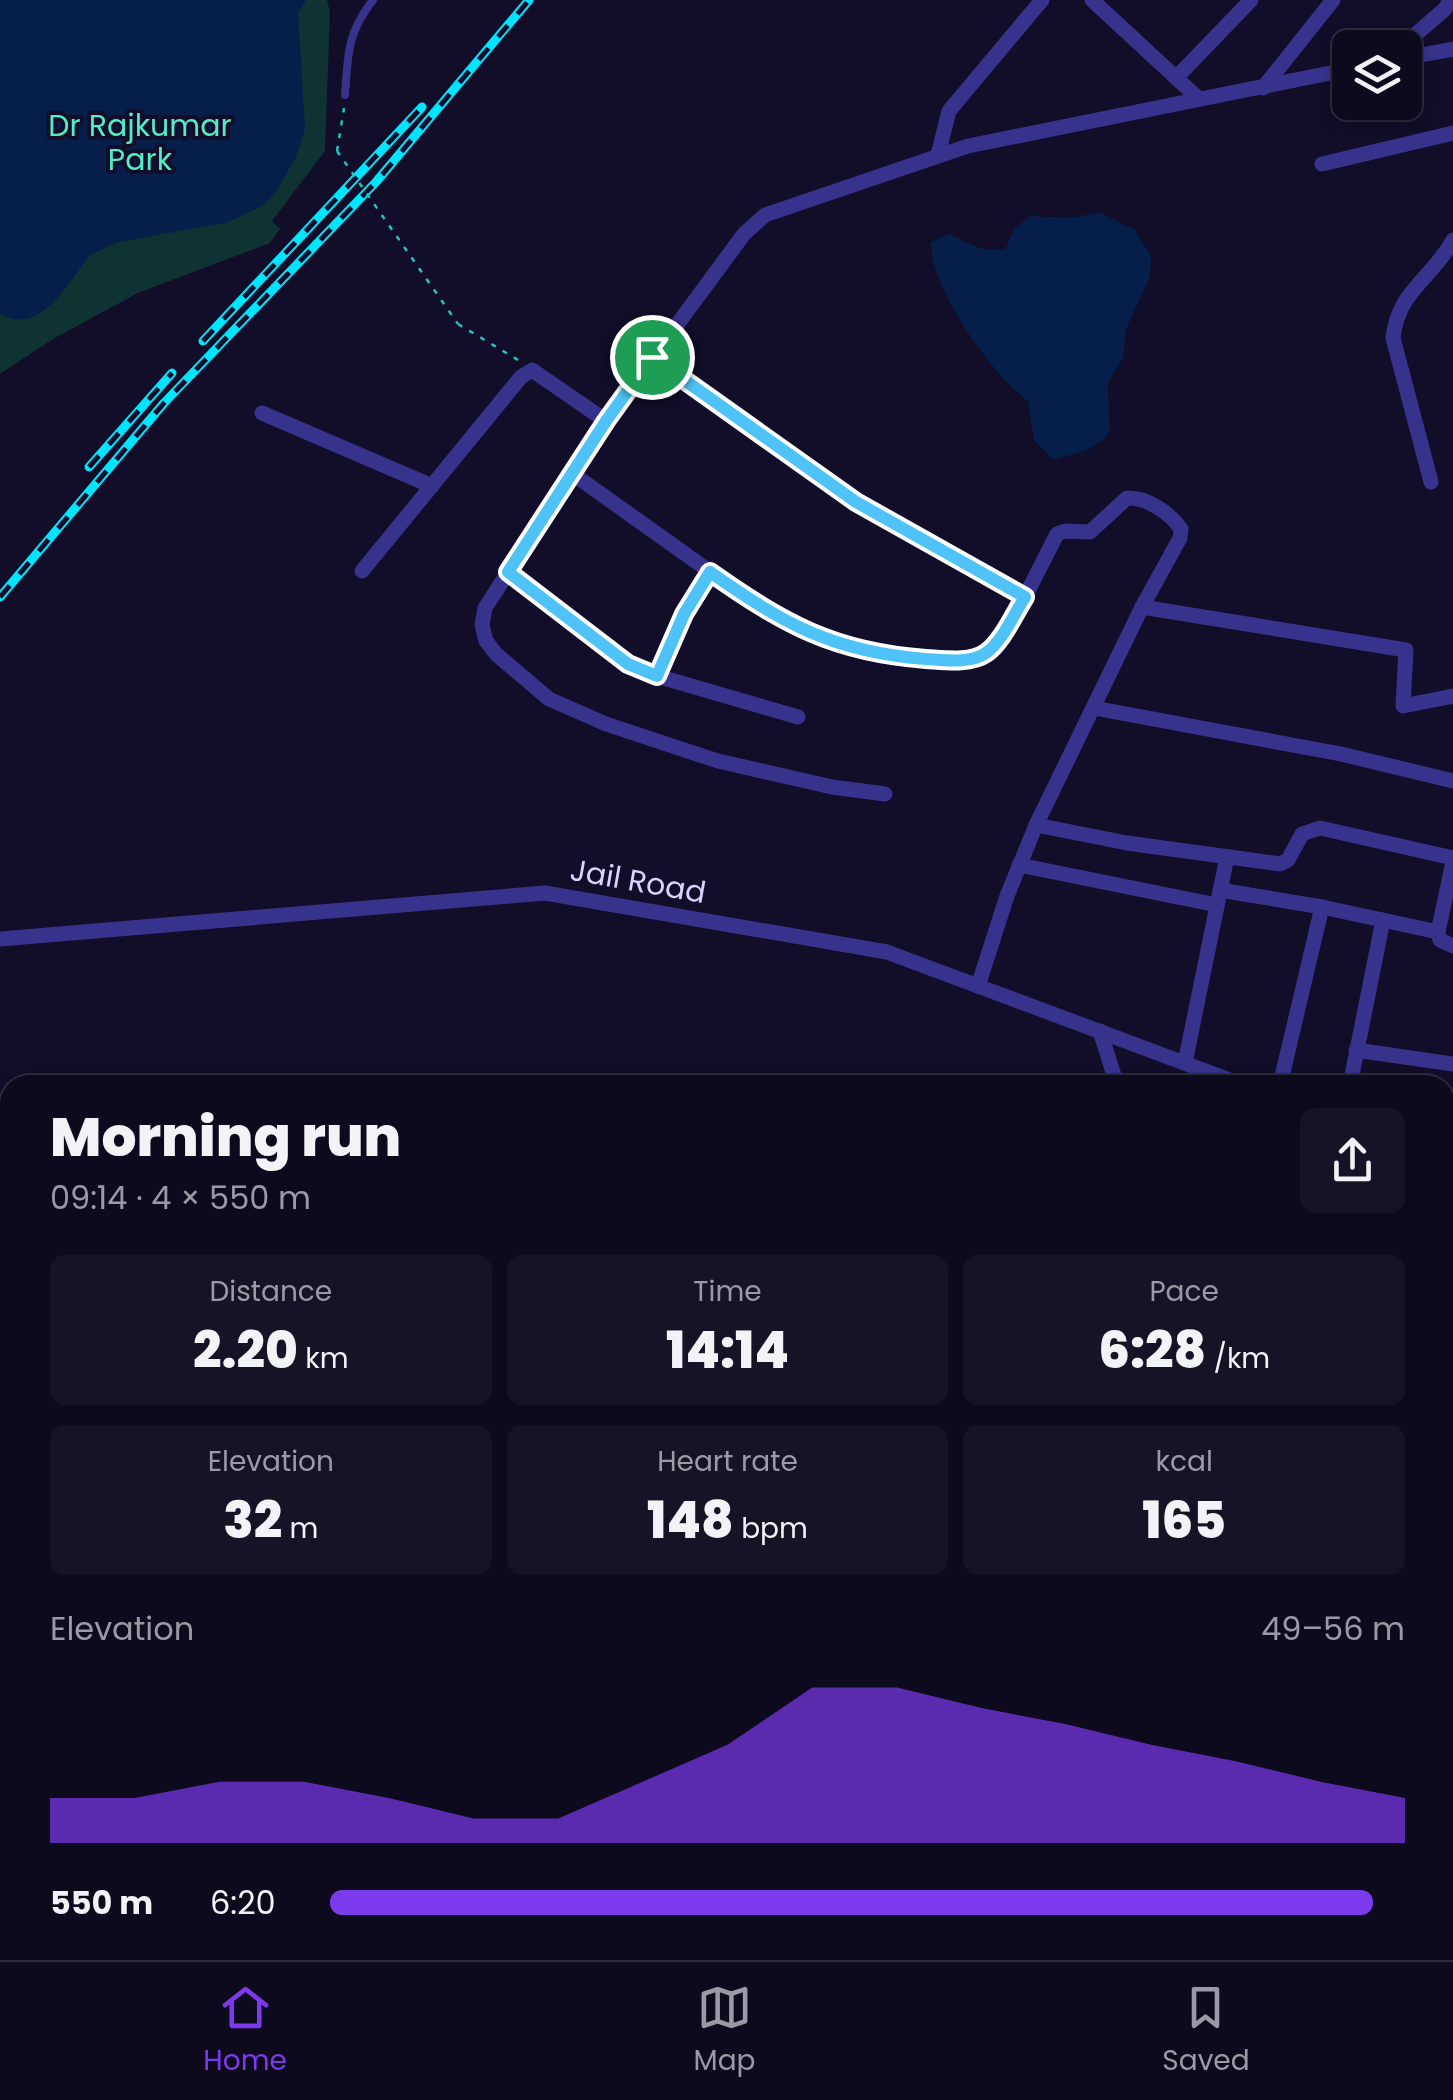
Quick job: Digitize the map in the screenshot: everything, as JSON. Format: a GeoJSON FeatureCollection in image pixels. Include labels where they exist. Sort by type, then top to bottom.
{"type":"FeatureCollection","features":[{"type":"Feature","properties":{"kind":"street"},"geometry":{"type":"LineString","coordinates":[[938,155],[949,111],[1042,0]]}},
{"type":"Feature","properties":{"kind":"street"},"geometry":{"type":"LineString","coordinates":[[1092,0],[1199,99]]}},
{"type":"Feature","properties":{"kind":"street"},"geometry":{"type":"LineString","coordinates":[[1176,78],[1251,0]]}},
{"type":"Feature","properties":{"kind":"street"},"geometry":{"type":"LineString","coordinates":[[1263,88],[1333,0]]}},
{"type":"Feature","properties":{"kind":"street"},"geometry":{"type":"LineString","coordinates":[[1420,30],[1446,6]]}},
{"type":"Feature","properties":{"kind":"street"},"geometry":{"type":"LineString","coordinates":[[1422,54],[1453,48]]}},
{"type":"Feature","properties":{"kind":"street"},"geometry":{"type":"LineString","coordinates":[[885,794],[832,787],[718,762],[606,724],[550,699],[496,654],[486,640],[482,625],[485,608],[606,421],[744,234],[765,216],[968,146],[1332,74]]}},
{"type":"Feature","properties":{"kind":"street"},"geometry":{"type":"LineString","coordinates":[[1322,164],[1453,132]]}},
{"type":"Feature","properties":{"kind":"street"},"geometry":{"type":"LineString","coordinates":[[1431,482],[1393,338],[1395,318],[1405,299],[1446,254],[1453,240]]}},
{"type":"Feature","properties":{"kind":"street"},"geometry":{"type":"LineString","coordinates":[[652,357],[856,502],[1025,597]]}},
{"type":"Feature","properties":{"kind":"street"},"geometry":{"type":"LineString","coordinates":[[362,571],[521,377],[532,370],[606,421]]}},
{"type":"Feature","properties":{"kind":"street"},"geometry":{"type":"LineString","coordinates":[[262,412],[432,486]]}},
{"type":"Feature","properties":{"kind":"street"},"geometry":{"type":"LineString","coordinates":[[572,474],[768,614],[827,642],[882,656],[942,660],[978,657],[990,651],[1025,597],[1057,534],[1090,532],[1118,504],[1135,497],[1143,499],[1181,529],[1180,538],[1036,824],[978,986]]}},
{"type":"Feature","properties":{"kind":"street"},"geometry":{"type":"LineString","coordinates":[[508,572],[628,664],[798,717]]}},
{"type":"Feature","properties":{"kind":"street"},"geometry":{"type":"LineString","coordinates":[[657,676],[684,614],[710,572]]}},
{"type":"Feature","properties":{"kind":"street"},"geometry":{"type":"LineString","coordinates":[[1142,607],[1406,650],[1403,706],[1453,696]]}},
{"type":"Feature","properties":{"kind":"street"},"geometry":{"type":"LineString","coordinates":[[1094,708],[1341,754],[1453,781]]}},
{"type":"Feature","properties":{"kind":"street"},"geometry":{"type":"LineString","coordinates":[[1036,824],[1127,843],[1280,864],[1288,860],[1302,834],[1320,828],[1453,860],[1438,932],[1440,940],[1453,946]]}},
{"type":"Feature","properties":{"kind":"street"},"geometry":{"type":"LineString","coordinates":[[1186,1064],[1227,857]]}},
{"type":"Feature","properties":{"kind":"street"},"geometry":{"type":"LineString","coordinates":[[1020,865],[1219,898],[1322,906],[1438,932]]}},
{"type":"Feature","properties":{"kind":"street","name":"Jail Road"},"geometry":{"type":"LineString","coordinates":[[0,940],[545,893],[887,952],[1216,1075]]}},
{"type":"Feature","properties":{"kind":"street"},"geometry":{"type":"LineString","coordinates":[[1282,1075],[1322,906]]}},
{"type":"Feature","properties":{"kind":"street"},"geometry":{"type":"LineString","coordinates":[[1352,1075],[1383,920]]}},
{"type":"Feature","properties":{"kind":"street"},"geometry":{"type":"LineString","coordinates":[[1100,1031],[1114,1075]]}},
{"type":"Feature","properties":{"kind":"street"},"geometry":{"type":"LineString","coordinates":[[1356,1050],[1453,1064]]}},
{"type":"Feature","properties":{"kind":"lane"},"geometry":{"type":"LineString","coordinates":[[345,95],[349,40],[373,0]]}},
{"type":"Feature","properties":{"kind":"path"},"geometry":{"type":"LineString","coordinates":[[345,95],[337,151],[458,324],[532,370]]}},
{"type":"Feature","properties":{"kind":"green space","name":"Dr Rajkumar Park"},"geometry":{"type":"Polygon","coordinates":[[[0,0],[327,0],[330,12],[325,151],[272,221],[280,229],[270,243],[138,293],[53,339],[0,374],[0,0]]]}},
{"type":"Feature","properties":{"kind":"water","name":"Dr Rajkumar Park"},"geometry":{"type":"Polygon","coordinates":[[[0,0],[306,0],[298,13],[305,129],[296,157],[276,192],[262,206],[228,222],[115,243],[89,256],[63,292],[40,313],[14,319],[0,313],[0,0]]]}},
{"type":"Feature","properties":{"kind":"water"},"geometry":{"type":"Polygon","coordinates":[[[1100,212],[1135,230],[1151,256],[1150,277],[1126,329],[1123,358],[1108,383],[1110,431],[1088,450],[1053,460],[1034,440],[1028,401],[997,371],[951,305],[933,260],[931,242],[950,234],[977,247],[999,250],[1006,248],[1014,229],[1030,216],[1071,218],[1100,212]]]}},
{"type":"Feature","properties":{"kind":"railway"},"geometry":{"type":"LineString","coordinates":[[0,597],[164,403],[376,182],[529,0]]}},
{"type":"Feature","properties":{"kind":"railway"},"geometry":{"type":"LineString","coordinates":[[203,341],[422,107]]}},
{"type":"Feature","properties":{"kind":"railway"},"geometry":{"type":"LineString","coordinates":[[89,467],[172,373]]}},
{"type":"Feature","properties":{"kind":"route"},"geometry":{"type":"LineString","coordinates":[[652,357],[856,502],[1025,597],[990,651],[978,657],[942,660],[882,656],[827,642],[768,614],[710,572],[684,614],[657,676],[628,664],[508,572],[652,357]]}}]}
